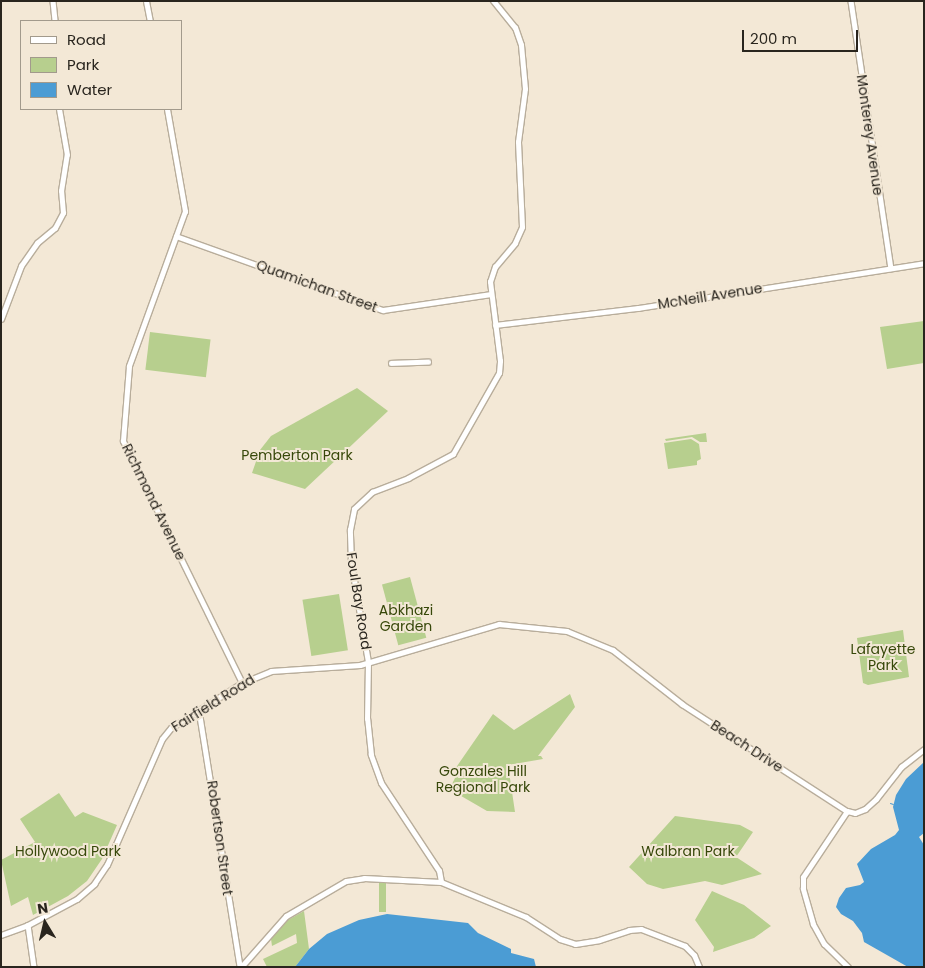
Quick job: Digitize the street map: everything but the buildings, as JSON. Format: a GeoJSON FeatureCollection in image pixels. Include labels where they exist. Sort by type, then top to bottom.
{"type":"FeatureCollection","features":[{"type":"Feature","properties":{"kind":"main road"},"geometry":{"type":"LineString","coordinates":[[146,1],[150,20]]}},
{"type":"Feature","properties":{"kind":"main road","name":"Richmond Avenue"},"geometry":{"type":"LineString","coordinates":[[166,110],[185,211],[128,366],[123,441],[242,683]]}},
{"type":"Feature","properties":{"kind":"main road"},"geometry":{"type":"LineString","coordinates":[[848,967],[824,944],[811,920],[802,884],[806,873],[846,811],[855,813],[865,809],[876,799],[900,767],[924,749]]}},
{"type":"Feature","properties":{"kind":"main road"},"geometry":{"type":"LineString","coordinates":[[242,966],[286,916],[349,880],[364,878],[441,882],[526,917],[560,939],[575,944],[585,944],[623,931],[641,929],[685,946],[694,955],[699,967]]}},
{"type":"Feature","properties":{"kind":"street"},"geometry":{"type":"LineString","coordinates":[[53,1],[55,20]]}},
{"type":"Feature","properties":{"kind":"street","name":"Foul Bay Road"},"geometry":{"type":"LineString","coordinates":[[441,882],[439,871],[381,783],[371,755],[367,719],[368,662],[350,554],[351,518],[354,508],[372,492],[408,478],[452,454],[498,373],[500,361],[491,294],[492,273],[503,256],[515,243],[522,227],[518,142],[525,89],[520,45],[515,28],[494,1]]}},
{"type":"Feature","properties":{"kind":"street","name":"Monterey Avenue"},"geometry":{"type":"LineString","coordinates":[[850,1],[890,268]]}},
{"type":"Feature","properties":{"kind":"street"},"geometry":{"type":"LineString","coordinates":[[1,319],[21,266],[36,243],[55,228],[62,213],[62,191],[67,155],[59,110]]}},
{"type":"Feature","properties":{"kind":"street","name":"Quamichan Street"},"geometry":{"type":"LineString","coordinates":[[176,236],[383,310],[491,294]]}},
{"type":"Feature","properties":{"kind":"street","name":"McNeill Avenue"},"geometry":{"type":"LineString","coordinates":[[495,326],[580,313],[638,308],[924,263]]}},
{"type":"Feature","properties":{"kind":"street"},"geometry":{"type":"LineString","coordinates":[[391,363],[428,362]]}},
{"type":"Feature","properties":{"kind":"street","name":"Fairfield Road"},"geometry":{"type":"LineString","coordinates":[[1,935],[28,925],[77,899],[94,884],[107,865],[162,739],[171,728],[242,683],[272,671],[353,666],[499,624],[558,629]]}},
{"type":"Feature","properties":{"kind":"street","name":"Beach Drive"},"geometry":{"type":"LineString","coordinates":[[558,629],[613,650],[682,704],[846,811]]}},
{"type":"Feature","properties":{"kind":"street","name":"Robertson Street"},"geometry":{"type":"LineString","coordinates":[[199,710],[202,715],[242,966]]}},
{"type":"Feature","properties":{"kind":"street"},"geometry":{"type":"LineString","coordinates":[[28,925],[34,967]]}},
{"type":"Feature","properties":{"kind":"green space"},"geometry":{"type":"Polygon","coordinates":[[[924,321],[924,363],[887,369],[880,327],[924,321]]]}},
{"type":"Feature","properties":{"kind":"green space"},"geometry":{"type":"Polygon","coordinates":[[[150,332],[211,339],[206,377],[145,370],[150,332]]]}},
{"type":"Feature","properties":{"kind":"green space","name":"Pemberton Park"},"geometry":{"type":"Polygon","coordinates":[[[357,388],[388,411],[305,489],[252,473],[260,450],[271,436],[357,388]]]}},
{"type":"Feature","properties":{"kind":"green space"},"geometry":{"type":"Polygon","coordinates":[[[706,433],[707,442],[700,442],[692,437],[666,441],[665,439],[706,433]]]}},
{"type":"Feature","properties":{"kind":"green space"},"geometry":{"type":"Polygon","coordinates":[[[691,439],[699,444],[701,459],[697,461],[697,465],[668,469],[664,443],[691,439]]]}},
{"type":"Feature","properties":{"kind":"green space","name":"Abkhazi Garden"},"geometry":{"type":"Polygon","coordinates":[[[410,577],[426,638],[398,645],[382,585],[410,577]]]}},
{"type":"Feature","properties":{"kind":"green space"},"geometry":{"type":"Polygon","coordinates":[[[339,594],[348,650],[311,656],[302,600],[339,594]]]}},
{"type":"Feature","properties":{"kind":"green space","name":"Lafayette Park"},"geometry":{"type":"Polygon","coordinates":[[[903,630],[909,677],[868,685],[863,683],[857,638],[903,630]]]}},
{"type":"Feature","properties":{"kind":"green space","name":"Gonzales Hill Regional Park"},"geometry":{"type":"Polygon","coordinates":[[[570,694],[575,707],[538,756],[541,756],[543,759],[508,765],[515,812],[487,811],[456,793],[452,784],[457,774],[455,769],[493,714],[514,730],[570,694]]]}},
{"type":"Feature","properties":{"kind":"green space","name":"Hollywood Park"},"geometry":{"type":"Polygon","coordinates":[[[59,793],[75,817],[83,812],[117,825],[102,859],[87,881],[68,896],[33,915],[28,897],[11,906],[1,860],[35,842],[20,819],[59,793]]]}},
{"type":"Feature","properties":{"kind":"green space","name":"Walbran Park"},"geometry":{"type":"Polygon","coordinates":[[[675,816],[740,825],[753,832],[736,857],[762,874],[722,885],[705,881],[663,889],[647,884],[629,867],[675,816]]]}},
{"type":"Feature","properties":{"kind":"green space"},"geometry":{"type":"Polygon","coordinates":[[[379,883],[386,883],[386,912],[379,912],[379,883]]]}},
{"type":"Feature","properties":{"kind":"green space","name":"Walbran Park"},"geometry":{"type":"Polygon","coordinates":[[[712,891],[744,905],[771,926],[754,938],[713,952],[714,947],[695,920],[712,891]]]}},
{"type":"Feature","properties":{"kind":"green space"},"geometry":{"type":"Polygon","coordinates":[[[304,911],[309,949],[295,967],[267,967],[263,959],[297,943],[296,934],[272,946],[271,939],[288,920],[304,911]]]}},
{"type":"Feature","properties":{"kind":"water"},"geometry":{"type":"Polygon","coordinates":[[[924,762],[924,833],[919,837],[924,845],[924,967],[908,967],[864,942],[862,933],[853,921],[841,914],[836,907],[839,898],[846,888],[860,885],[864,882],[857,864],[871,849],[895,835],[899,830],[893,807],[896,795],[906,779],[924,762]]]}},
{"type":"Feature","properties":{"kind":"water"},"geometry":{"type":"Polygon","coordinates":[[[387,914],[468,923],[478,933],[511,949],[511,953],[534,959],[536,967],[295,967],[309,949],[327,934],[359,920],[387,914]]]}}]}
